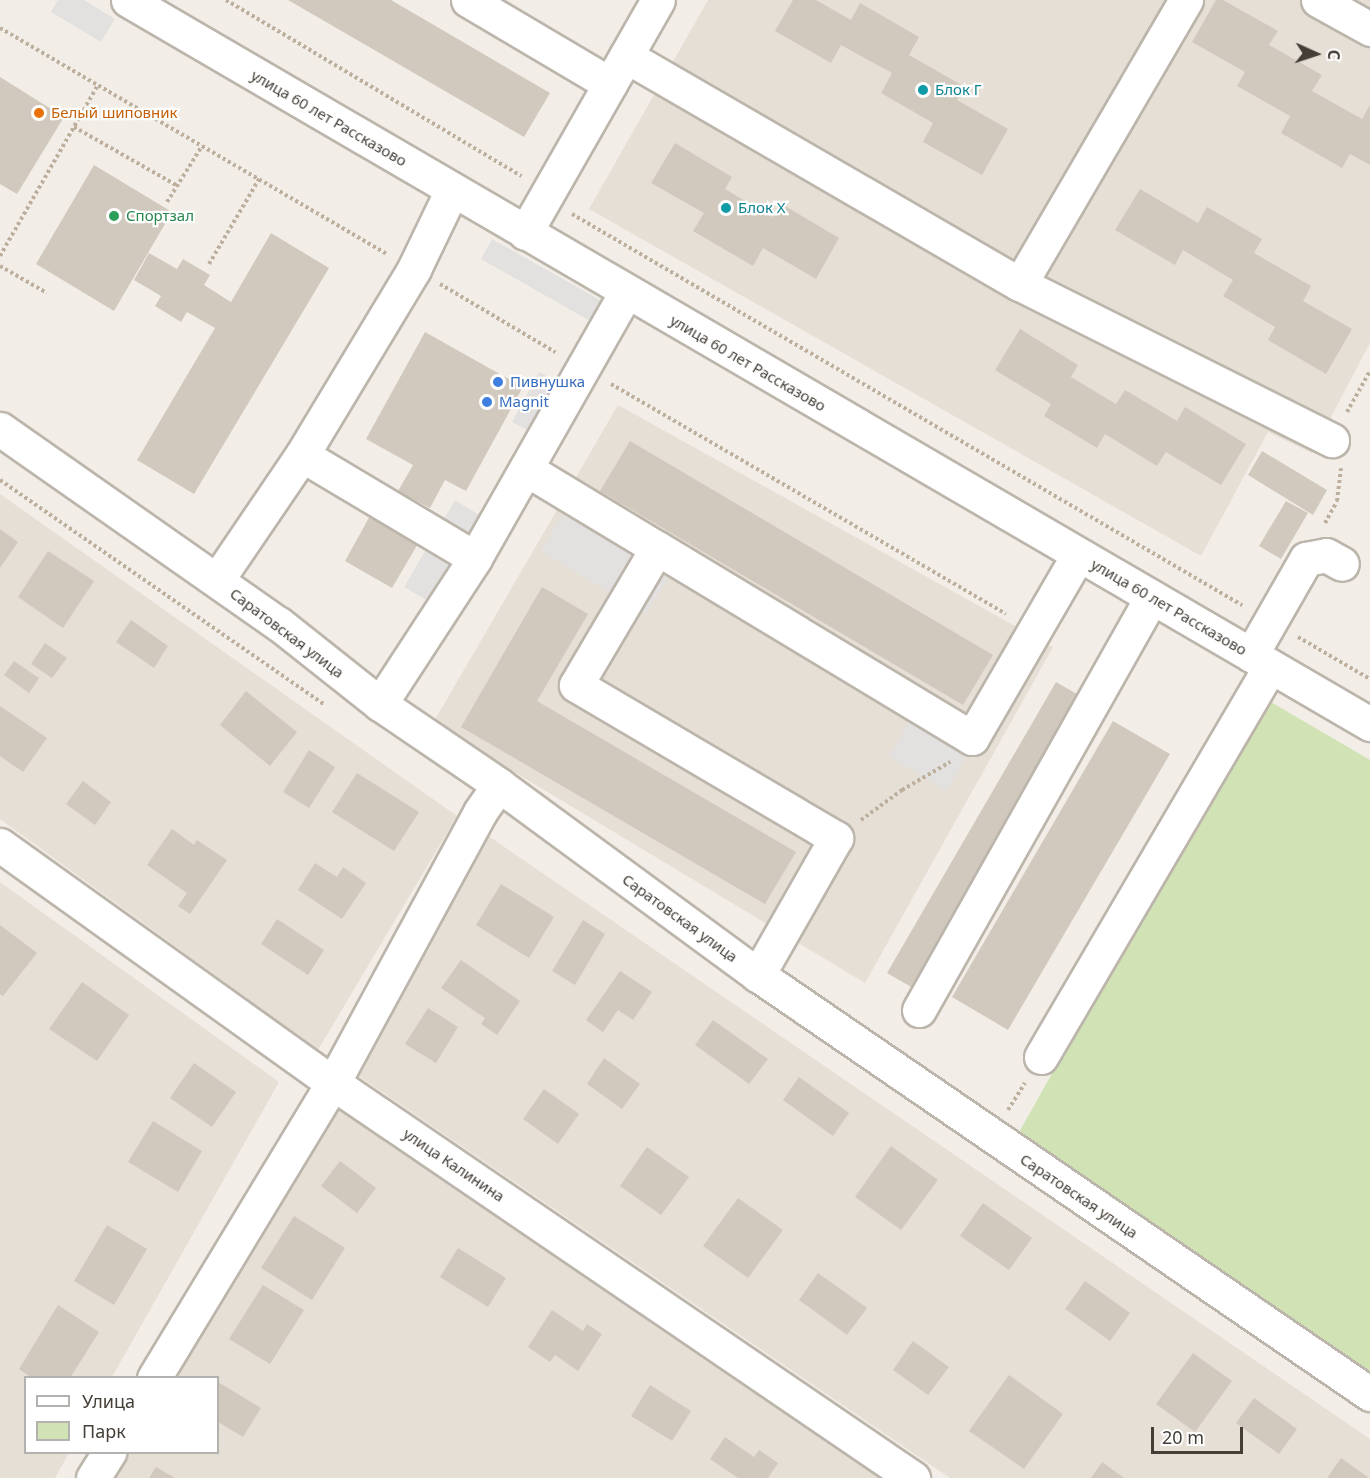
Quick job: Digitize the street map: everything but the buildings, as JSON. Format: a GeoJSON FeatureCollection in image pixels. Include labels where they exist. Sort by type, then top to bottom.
{"type":"FeatureCollection","features":[{"type":"Feature","properties":{"kind":"street","name":"улица 60 лет Рассказово"},"geometry":{"type":"LineString","coordinates":[[128,0],[1370,724]]}},
{"type":"Feature","properties":{"kind":"street"},"geometry":{"type":"LineString","coordinates":[[468,0],[610,84]]}},
{"type":"Feature","properties":{"kind":"street"},"geometry":{"type":"LineString","coordinates":[[525,233],[658,0]]}},
{"type":"Feature","properties":{"kind":"street"},"geometry":{"type":"LineString","coordinates":[[1020,284],[1185,0]]}},
{"type":"Feature","properties":{"kind":"street"},"geometry":{"type":"LineString","coordinates":[[1318,0],[1370,29]]}},
{"type":"Feature","properties":{"kind":"street"},"geometry":{"type":"LineString","coordinates":[[626,56],[1020,284],[1332,440]]}},
{"type":"Feature","properties":{"kind":"street"},"geometry":{"type":"LineString","coordinates":[[217,580],[302,455],[414,269],[452,190]]}},
{"type":"Feature","properties":{"kind":"street"},"geometry":{"type":"LineString","coordinates":[[380,704],[475,558],[626,292]]}},
{"type":"Feature","properties":{"kind":"street","name":"Саратовская улица"},"geometry":{"type":"LineString","coordinates":[[0,429],[217,580],[380,704],[499,785],[758,975],[1370,1394]]}},
{"type":"Feature","properties":{"kind":"street"},"geometry":{"type":"LineString","coordinates":[[302,455],[475,558]]}},
{"type":"Feature","properties":{"kind":"street"},"geometry":{"type":"LineString","coordinates":[[526,469],[972,738],[1078,555]]}},
{"type":"Feature","properties":{"kind":"street"},"geometry":{"type":"LineString","coordinates":[[657,548],[576,685],[836,838],[758,975]]}},
{"type":"Feature","properties":{"kind":"street"},"geometry":{"type":"LineString","coordinates":[[1041,1057],[1261,661],[1272,622],[1306,559],[1326,555],[1342,564]]}},
{"type":"Feature","properties":{"kind":"street"},"geometry":{"type":"LineString","coordinates":[[919,1010],[1152,597]]}},
{"type":"Feature","properties":{"kind":"street"},"geometry":{"type":"LineString","coordinates":[[155,1376],[333,1083],[480,812],[499,785]]}},
{"type":"Feature","properties":{"kind":"street","name":"улица Калинина"},"geometry":{"type":"LineString","coordinates":[[0,845],[333,1083],[913,1478]]}},
{"type":"Feature","properties":{"kind":"street"},"geometry":{"type":"LineString","coordinates":[[93,1478],[108,1454]]}},
{"type":"Feature","properties":{"kind":"path"},"geometry":{"type":"LineString","coordinates":[[226,0],[532,183],[544,198],[1370,679]]}},
{"type":"Feature","properties":{"kind":"path"},"geometry":{"type":"LineString","coordinates":[[0,28],[1035,631]]}},
{"type":"Feature","properties":{"kind":"path"},"geometry":{"type":"LineString","coordinates":[[0,256],[98,85]]}},
{"type":"Feature","properties":{"kind":"path"},"geometry":{"type":"LineString","coordinates":[[74,127],[177,186]]}},
{"type":"Feature","properties":{"kind":"path"},"geometry":{"type":"LineString","coordinates":[[167,202],[202,146]]}},
{"type":"Feature","properties":{"kind":"path"},"geometry":{"type":"LineString","coordinates":[[209,264],[259,179]]}},
{"type":"Feature","properties":{"kind":"path"},"geometry":{"type":"LineString","coordinates":[[0,266],[47,293]]}},
{"type":"Feature","properties":{"kind":"path"},"geometry":{"type":"LineString","coordinates":[[836,838],[902,790],[946,766],[972,738]]}},
{"type":"Feature","properties":{"kind":"path"},"geometry":{"type":"LineString","coordinates":[[992,1136],[1041,1057]]}},
{"type":"Feature","properties":{"kind":"shaded area"},"geometry":{"type":"Polygon","coordinates":[[[58,0],[84,0],[115,19],[101,42],[51,12],[58,0]]]}},
{"type":"Feature","properties":{"kind":"shaded area"},"geometry":{"type":"Polygon","coordinates":[[[708,0],[1370,0],[1370,343],[1312,453],[1268,432],[1201,556],[589,209],[708,0]]]}},
{"type":"Feature","properties":{"kind":"shaded area"},"geometry":{"type":"Polygon","coordinates":[[[492,239],[602,301],[590,321],[481,259],[492,239]]]}},
{"type":"Feature","properties":{"kind":"shaded area"},"geometry":{"type":"Polygon","coordinates":[[[539,372],[564,385],[537,435],[512,422],[539,372]]]}},
{"type":"Feature","properties":{"kind":"shaded area"},"geometry":{"type":"Polygon","coordinates":[[[618,405],[1053,647],[865,983],[433,723],[618,405]]]}},
{"type":"Feature","properties":{"kind":"shaded area"},"geometry":{"type":"Polygon","coordinates":[[[0,494],[457,816],[318,1050],[0,819],[0,494]]]}},
{"type":"Feature","properties":{"kind":"shaded area"},"geometry":{"type":"Polygon","coordinates":[[[455,500],[484,518],[433,604],[404,587],[455,500]]]}},
{"type":"Feature","properties":{"kind":"shaded area"},"geometry":{"type":"Polygon","coordinates":[[[568,505],[674,568],[646,614],[541,551],[568,505]]]}},
{"type":"Feature","properties":{"kind":"shaded area"},"geometry":{"type":"Polygon","coordinates":[[[915,713],[972,747],[947,791],[889,756],[915,713]]]}},
{"type":"Feature","properties":{"kind":"shaded area"},"geometry":{"type":"Polygon","coordinates":[[[484,833],[1370,1439],[1370,1478],[950,1478],[351,1071],[484,833]]]}},
{"type":"Feature","properties":{"kind":"shaded area"},"geometry":{"type":"Polygon","coordinates":[[[0,882],[279,1082],[113,1376],[24,1376],[24,1454],[68,1454],[55,1478],[0,1478],[0,882]]]}},
{"type":"Feature","properties":{"kind":"shaded area"},"geometry":{"type":"Polygon","coordinates":[[[334,1099],[880,1478],[110,1478],[124,1454],[219,1454],[219,1376],[171,1376],[334,1099]]]}},
{"type":"Feature","properties":{"kind":"green space"},"geometry":{"type":"Polygon","coordinates":[[[1264,698],[1370,760],[1370,1380],[1018,1134],[1264,698]]]}},
{"type":"Feature","properties":{"kind":"place","name":"Блок Г"},"geometry":{"type":"Point","coordinates":[923,90]}},
{"type":"Feature","properties":{"kind":"place","name":"Белый шиповник"},"geometry":{"type":"Point","coordinates":[39,113]}},
{"type":"Feature","properties":{"kind":"place","name":"Блок Х"},"geometry":{"type":"Point","coordinates":[726,208]}},
{"type":"Feature","properties":{"kind":"place","name":"Спортзал"},"geometry":{"type":"Point","coordinates":[114,216]}},
{"type":"Feature","properties":{"kind":"place","name":"Пивнушка"},"geometry":{"type":"Point","coordinates":[498,382]}},
{"type":"Feature","properties":{"kind":"place","name":"Magnit"},"geometry":{"type":"Point","coordinates":[487,402]}}]}
